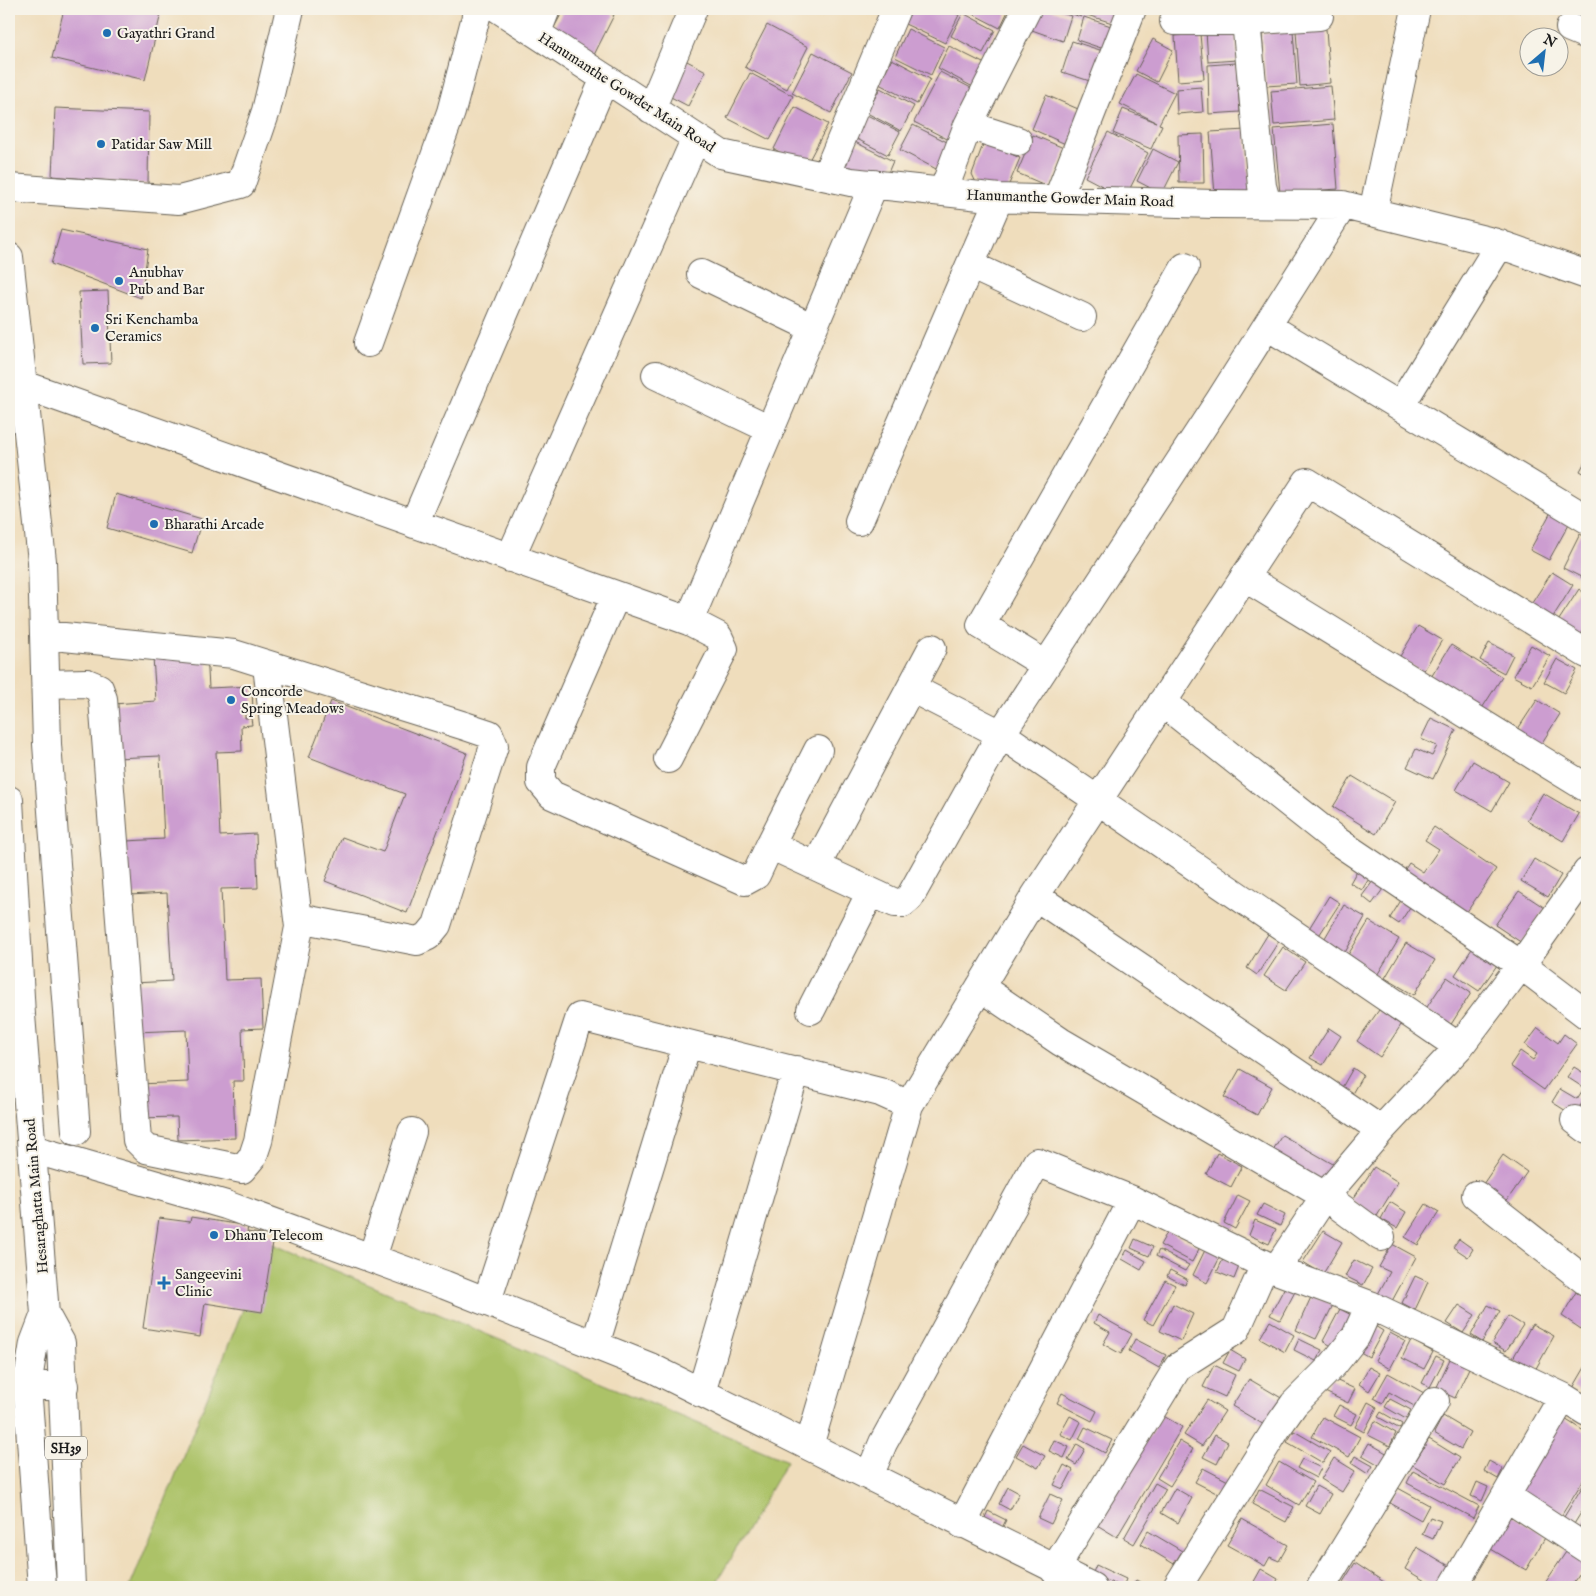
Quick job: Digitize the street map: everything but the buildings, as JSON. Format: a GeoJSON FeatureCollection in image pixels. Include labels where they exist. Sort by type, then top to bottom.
{"type":"FeatureCollection","features":[{"type":"Feature","properties":{"kind":"street"},"geometry":{"type":"LineString","coordinates":[[9,188],[179,200],[241,184],[266,110],[290,9]]}},
{"type":"Feature","properties":{"kind":"street"},"geometry":{"type":"LineString","coordinates":[[368,343],[451,112],[478,9]]}},
{"type":"Feature","properties":{"kind":"street","name":"Hanumanthe Gowder Main Road"},"geometry":{"type":"LineString","coordinates":[[499,9],[542,20],[605,78],[721,154],[874,184],[999,198],[1343,205],[1500,244],[1587,275]]}},
{"type":"Feature","properties":{"kind":"street"},"geometry":{"type":"LineString","coordinates":[[650,109],[693,9]]}},
{"type":"Feature","properties":{"kind":"street"},"geometry":{"type":"LineString","coordinates":[[826,176],[896,9]]}},
{"type":"Feature","properties":{"kind":"street"},"geometry":{"type":"LineString","coordinates":[[944,192],[968,125],[1027,9]]}},
{"type":"Feature","properties":{"kind":"street"},"geometry":{"type":"LineString","coordinates":[[1058,198],[1132,9]]}},
{"type":"Feature","properties":{"kind":"street"},"geometry":{"type":"LineString","coordinates":[[1373,212],[1416,9]]}},
{"type":"Feature","properties":{"kind":"street"},"geometry":{"type":"LineString","coordinates":[[1174,21],[1246,21],[1319,16]]}},
{"type":"Feature","properties":{"kind":"street"},"geometry":{"type":"LineString","coordinates":[[1246,21],[1262,186],[1267,204]]}},
{"type":"Feature","properties":{"kind":"street"},"geometry":{"type":"LineString","coordinates":[[414,524],[605,78]]}},
{"type":"Feature","properties":{"kind":"street"},"geometry":{"type":"LineString","coordinates":[[968,125],[1018,141]]}},
{"type":"Feature","properties":{"kind":"street"},"geometry":{"type":"LineString","coordinates":[[510,558],[696,138]]}},
{"type":"Feature","properties":{"kind":"street"},"geometry":{"type":"LineString","coordinates":[[689,621],[874,184]]}},
{"type":"Feature","properties":{"kind":"street"},"geometry":{"type":"LineString","coordinates":[[859,520],[999,198]]}},
{"type":"Feature","properties":{"kind":"street"},"geometry":{"type":"LineString","coordinates":[[770,845],[895,903],[903,903],[910,897],[1001,734],[1267,326],[1343,205]]}},
{"type":"Feature","properties":{"kind":"street"},"geometry":{"type":"LineString","coordinates":[[1400,406],[1500,244]]}},
{"type":"Feature","properties":{"kind":"street"},"geometry":{"type":"LineString","coordinates":[[9,257],[42,561],[47,744],[76,1131]]}},
{"type":"Feature","properties":{"kind":"street"},"geometry":{"type":"LineString","coordinates":[[970,265],[1082,317]]}},
{"type":"Feature","properties":{"kind":"street"},"geometry":{"type":"LineString","coordinates":[[1046,665],[981,625],[1185,268]]}},
{"type":"Feature","properties":{"kind":"street"},"geometry":{"type":"LineString","coordinates":[[701,274],[813,328]]}},
{"type":"Feature","properties":{"kind":"street"},"geometry":{"type":"LineString","coordinates":[[1267,326],[1587,518]]}},
{"type":"Feature","properties":{"kind":"street"},"geometry":{"type":"LineString","coordinates":[[656,375],[770,430]]}},
{"type":"Feature","properties":{"kind":"street"},"geometry":{"type":"LineString","coordinates":[[24,384],[689,621],[718,636],[724,649],[668,759]]}},
{"type":"Feature","properties":{"kind":"street"},"geometry":{"type":"LineString","coordinates":[[809,1446],[909,1104],[1035,896],[1307,482],[1587,654]]}},
{"type":"Feature","properties":{"kind":"street"},"geometry":{"type":"LineString","coordinates":[[1244,577],[1587,788]]}},
{"type":"Feature","properties":{"kind":"street"},"geometry":{"type":"LineString","coordinates":[[616,595],[541,767],[540,782],[552,795],[745,881],[756,875],[818,750]]}},
{"type":"Feature","properties":{"kind":"street"},"geometry":{"type":"LineString","coordinates":[[44,635],[234,654],[267,666],[488,734],[494,746],[437,926],[428,936],[417,941],[309,920],[299,928]]}},
{"type":"Feature","properties":{"kind":"street"},"geometry":{"type":"LineString","coordinates":[[816,866],[932,648]]}},
{"type":"Feature","properties":{"kind":"street"},"geometry":{"type":"LineString","coordinates":[[46,684],[87,683],[99,688],[103,699],[137,1140],[146,1148],[242,1169],[253,1156],[299,928],[267,666]]}},
{"type":"Feature","properties":{"kind":"street"},"geometry":{"type":"LineString","coordinates":[[911,688],[1001,734],[1459,1046]]}},
{"type":"Feature","properties":{"kind":"street"},"geometry":{"type":"LineString","coordinates":[[1162,702],[1337,841],[1521,965],[1587,1015]]}},
{"type":"Feature","properties":{"kind":"street","name":"Hesaraghatta Main Road"},"geometry":{"type":"LineString","coordinates":[[9,800],[15,1012],[32,1149],[45,1314],[61,1343],[71,1587]]}},
{"type":"Feature","properties":{"kind":"street"},"geometry":{"type":"LineString","coordinates":[[1054,1570],[1178,1367],[1236,1330],[1270,1268],[1325,1196],[1381,1130],[1459,1046],[1521,965],[1587,872]]}},
{"type":"Feature","properties":{"kind":"street"},"geometry":{"type":"LineString","coordinates":[[811,1010],[871,892]]}},
{"type":"Feature","properties":{"kind":"street"},"geometry":{"type":"LineString","coordinates":[[1035,896],[1381,1130]]}},
{"type":"Feature","properties":{"kind":"street"},"geometry":{"type":"LineString","coordinates":[[980,987],[1061,1042],[1325,1196],[1382,1237]]}},
{"type":"Feature","properties":{"kind":"street"},"geometry":{"type":"LineString","coordinates":[[486,1301],[580,1017],[880,1092],[909,1104]]}},
{"type":"Feature","properties":{"kind":"street"},"geometry":{"type":"LineString","coordinates":[[595,1345],[687,1044]]}},
{"type":"Feature","properties":{"kind":"street"},"geometry":{"type":"LineString","coordinates":[[702,1393],[796,1070]]}},
{"type":"Feature","properties":{"kind":"street"},"geometry":{"type":"LineString","coordinates":[[372,1258],[412,1132]]}},
{"type":"Feature","properties":{"kind":"street"},"geometry":{"type":"LineString","coordinates":[[32,1149],[226,1205],[486,1301],[650,1367],[962,1524],[1021,1551],[1054,1570],[1092,1587]]}},
{"type":"Feature","properties":{"kind":"street"},"geometry":{"type":"LineString","coordinates":[[869,1476],[883,1443],[1037,1162],[1132,1200],[1270,1268],[1370,1304],[1563,1396],[1587,1412]]}},
{"type":"Feature","properties":{"kind":"street"},"geometry":{"type":"LineString","coordinates":[[1476,1195],[1587,1282]]}},
{"type":"Feature","properties":{"kind":"street"},"geometry":{"type":"LineString","coordinates":[[962,1524],[1132,1200]]}},
{"type":"Feature","properties":{"kind":"street"},"geometry":{"type":"LineString","coordinates":[[1177,1587],[1277,1428],[1294,1404],[1332,1366],[1356,1336],[1370,1304]]}},
{"type":"Feature","properties":{"kind":"street"},"geometry":{"type":"LineString","coordinates":[[42,1587],[18,1384],[45,1314]]}},
{"type":"Feature","properties":{"kind":"street"},"geometry":{"type":"LineString","coordinates":[[18,1384],[64,1386]]}},
{"type":"Feature","properties":{"kind":"street"},"geometry":{"type":"LineString","coordinates":[[1453,1587],[1563,1396]]}},
{"type":"Feature","properties":{"kind":"street"},"geometry":{"type":"LineString","coordinates":[[1322,1587],[1435,1401]]}},
{"type":"Feature","properties":{"kind":"street"},"geometry":{"type":"LineString","coordinates":[[1506,1496],[1587,1549]]}},
{"type":"Feature","properties":{"kind":"green space"},"geometry":{"type":"Polygon","coordinates":[[[270,1243],[787,1461],[714,1587],[130,1587],[270,1243]]]}},
{"type":"Feature","properties":{"kind":"place","name":"Gayathri Grand"},"geometry":{"type":"Point","coordinates":[107,33]}},
{"type":"Feature","properties":{"kind":"place","name":"Patidar Saw Mill"},"geometry":{"type":"Point","coordinates":[101,144]}},
{"type":"Feature","properties":{"kind":"place","name":"Anubhav Pub and Bar"},"geometry":{"type":"Point","coordinates":[119,281]}},
{"type":"Feature","properties":{"kind":"place","name":"Sri Kenchamba Ceramics"},"geometry":{"type":"Point","coordinates":[95,328]}},
{"type":"Feature","properties":{"kind":"place","name":"Bharathi Arcade"},"geometry":{"type":"Point","coordinates":[154,524]}},
{"type":"Feature","properties":{"kind":"place","name":"Concorde Spring Meadows"},"geometry":{"type":"Point","coordinates":[231,700]}},
{"type":"Feature","properties":{"kind":"place","name":"Dhanu Telecom"},"geometry":{"type":"Point","coordinates":[214,1235]}},
{"type":"Feature","properties":{"kind":"place","name":"Sangeevini Clinic"},"geometry":{"type":"Point","coordinates":[164,1283]}}]}
